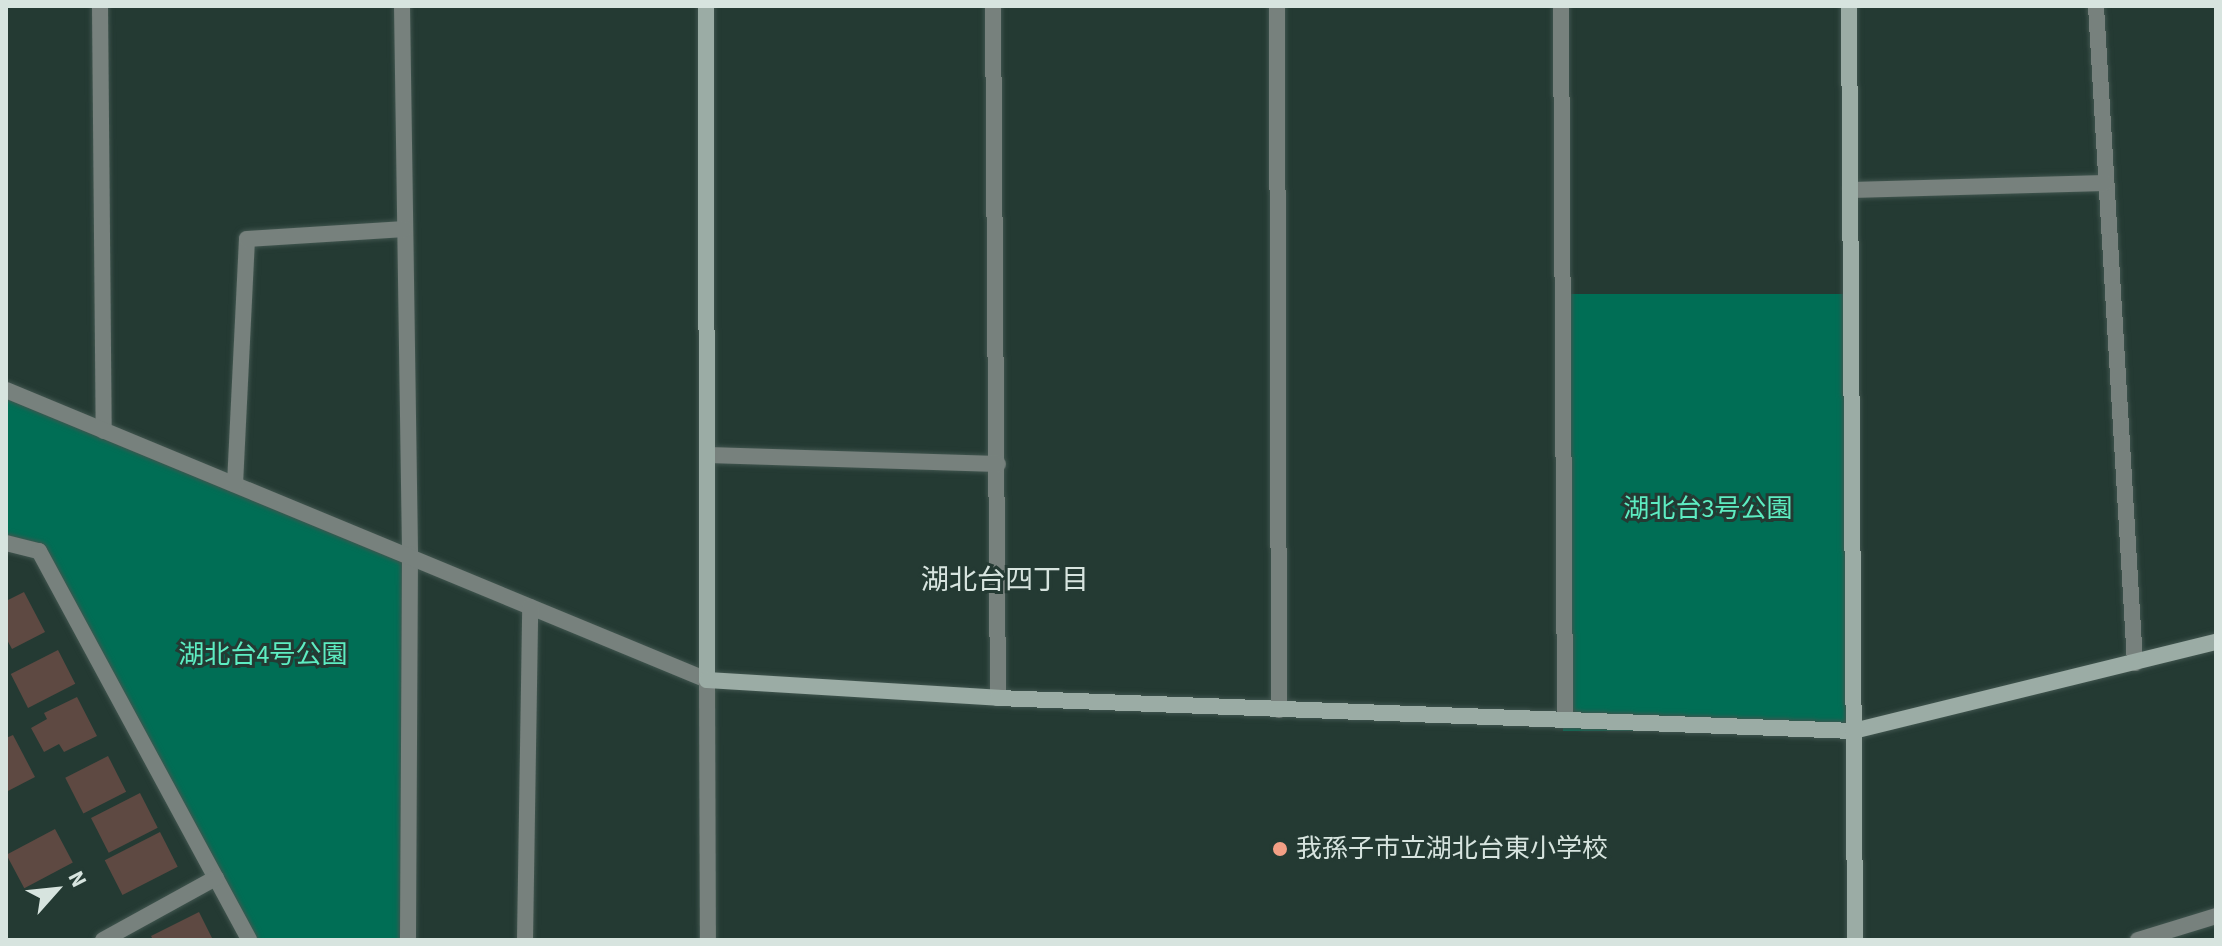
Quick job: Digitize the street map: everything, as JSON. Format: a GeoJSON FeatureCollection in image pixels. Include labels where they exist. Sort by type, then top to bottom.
{"type":"FeatureCollection","features":[{"type":"Feature","properties":{"kind":"street"},"geometry":{"type":"LineString","coordinates":[[100,6],[104,431]]}},
{"type":"Feature","properties":{"kind":"street"},"geometry":{"type":"LineString","coordinates":[[402,6],[410,554],[408,940]]}},
{"type":"Feature","properties":{"kind":"street"},"geometry":{"type":"LineString","coordinates":[[706,6],[708,940]]}},
{"type":"Feature","properties":{"kind":"street"},"geometry":{"type":"LineString","coordinates":[[993,6],[998,698]]}},
{"type":"Feature","properties":{"kind":"street"},"geometry":{"type":"LineString","coordinates":[[1277,6],[1279,710]]}},
{"type":"Feature","properties":{"kind":"street"},"geometry":{"type":"LineString","coordinates":[[1561,6],[1565,720]]}},
{"type":"Feature","properties":{"kind":"street"},"geometry":{"type":"LineString","coordinates":[[1849,6],[1855,940]]}},
{"type":"Feature","properties":{"kind":"street"},"geometry":{"type":"LineString","coordinates":[[2096,6],[2135,663]]}},
{"type":"Feature","properties":{"kind":"street"},"geometry":{"type":"LineString","coordinates":[[1850,190],[2106,183]]}},
{"type":"Feature","properties":{"kind":"street"},"geometry":{"type":"LineString","coordinates":[[235,484],[247,239],[405,229]]}},
{"type":"Feature","properties":{"kind":"street"},"geometry":{"type":"LineString","coordinates":[[6,390],[410,554],[707,680],[998,698],[1853,731],[2216,642]]}},
{"type":"Feature","properties":{"kind":"street"},"geometry":{"type":"LineString","coordinates":[[708,455],[998,464]]}},
{"type":"Feature","properties":{"kind":"street"},"geometry":{"type":"LineString","coordinates":[[6,543],[39,551],[249,940]]}},
{"type":"Feature","properties":{"kind":"street"},"geometry":{"type":"LineString","coordinates":[[525,940],[530,607]]}},
{"type":"Feature","properties":{"kind":"street"},"geometry":{"type":"LineString","coordinates":[[103,940],[216,878]]}},
{"type":"Feature","properties":{"kind":"street"},"geometry":{"type":"LineString","coordinates":[[2138,940],[2216,916]]}},
{"type":"Feature","properties":{"kind":"green space","name":"湖北台3号公園"},"geometry":{"type":"Polygon","coordinates":[[[1563,294],[1851,294],[1851,731],[1563,731],[1563,294]]]}},
{"type":"Feature","properties":{"kind":"green space","name":"湖北台4号公園"},"geometry":{"type":"Polygon","coordinates":[[[6,390],[410,554],[408,940],[249,940],[39,551],[6,543],[6,390]]]}},
{"type":"Feature","properties":{"kind":"building"},"geometry":{"type":"Polygon","coordinates":[[[24,592],[45,632],[12,649],[6,638],[6,601],[24,592]]]}},
{"type":"Feature","properties":{"kind":"building"},"geometry":{"type":"Polygon","coordinates":[[[58,650],[75,684],[28,708],[11,674],[58,650]]]}},
{"type":"Feature","properties":{"kind":"building"},"geometry":{"type":"Polygon","coordinates":[[[77,697],[97,736],[64,752],[59,744],[44,752],[31,728],[47,719],[44,713],[77,697]]]}},
{"type":"Feature","properties":{"kind":"building"},"geometry":{"type":"Polygon","coordinates":[[[13,735],[35,777],[6,792],[6,738],[13,735]]]}},
{"type":"Feature","properties":{"kind":"building"},"geometry":{"type":"Polygon","coordinates":[[[108,756],[126,792],[83,813],[65,778],[108,756]]]}},
{"type":"Feature","properties":{"kind":"building"},"geometry":{"type":"Polygon","coordinates":[[[140,793],[158,828],[109,853],[91,818],[140,793]]]}},
{"type":"Feature","properties":{"kind":"building"},"geometry":{"type":"Polygon","coordinates":[[[55,829],[73,863],[24,888],[6,855],[55,829]]]}},
{"type":"Feature","properties":{"kind":"building"},"geometry":{"type":"Polygon","coordinates":[[[160,832],[178,867],[122,895],[105,860],[160,832]]]}},
{"type":"Feature","properties":{"kind":"building"},"geometry":{"type":"Polygon","coordinates":[[[199,912],[213,940],[153,940],[151,936],[199,912]]]}},
{"type":"Feature","properties":{"kind":"place","name":"我孫子市立湖北台東小学校"},"geometry":{"type":"Point","coordinates":[1280,849]}},
{"type":"Feature","properties":{"kind":"district","name":"湖北台四丁目"},"geometry":{"type":"Point","coordinates":[1005,580]}}]}
